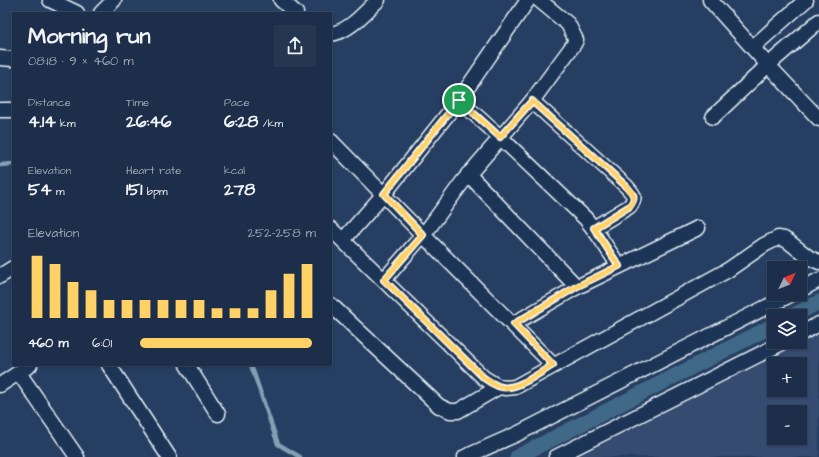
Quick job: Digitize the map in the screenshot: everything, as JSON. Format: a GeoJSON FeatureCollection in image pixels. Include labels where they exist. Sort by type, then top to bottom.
{"type":"FeatureCollection","features":[{"type":"Feature","properties":{"kind":"street"},"geometry":{"type":"LineString","coordinates":[[50,0],[75,12]]}},
{"type":"Feature","properties":{"kind":"street"},"geometry":{"type":"LineString","coordinates":[[102,12],[114,0]]}},
{"type":"Feature","properties":{"kind":"street"},"geometry":{"type":"LineString","coordinates":[[281,0],[295,12]]}},
{"type":"Feature","properties":{"kind":"street"},"geometry":{"type":"LineString","coordinates":[[332,34],[339,33],[348,28],[378,0]]}},
{"type":"Feature","properties":{"kind":"street"},"geometry":{"type":"LineString","coordinates":[[343,240],[384,194],[459,100],[528,0]]}},
{"type":"Feature","properties":{"kind":"street"},"geometry":{"type":"LineString","coordinates":[[384,280],[423,235],[468,174],[532,101],[571,50],[576,40],[568,24],[539,0]]}},
{"type":"Feature","properties":{"kind":"street"},"geometry":{"type":"LineString","coordinates":[[710,0],[819,119]]}},
{"type":"Feature","properties":{"kind":"street"},"geometry":{"type":"LineString","coordinates":[[753,47],[801,2]]}},
{"type":"Feature","properties":{"kind":"street"},"geometry":{"type":"LineString","coordinates":[[713,117],[768,65],[819,21]]}},
{"type":"Feature","properties":{"kind":"street"},"geometry":{"type":"LineString","coordinates":[[0,58],[12,59]]}},
{"type":"Feature","properties":{"kind":"street"},"geometry":{"type":"LineString","coordinates":[[459,100],[586,219],[594,228],[619,266]]}},
{"type":"Feature","properties":{"kind":"street"},"geometry":{"type":"LineString","coordinates":[[532,101],[634,195],[634,200],[630,206],[594,228]]}},
{"type":"Feature","properties":{"kind":"street"},"geometry":{"type":"LineString","coordinates":[[0,110],[12,110]]}},
{"type":"Feature","properties":{"kind":"street"},"geometry":{"type":"LineString","coordinates":[[332,142],[553,365]]}},
{"type":"Feature","properties":{"kind":"street"},"geometry":{"type":"LineString","coordinates":[[468,174],[576,287]]}},
{"type":"Feature","properties":{"kind":"street"},"geometry":{"type":"LineString","coordinates":[[514,324],[576,287],[698,228]]}},
{"type":"Feature","properties":{"kind":"street"},"geometry":{"type":"LineString","coordinates":[[332,229],[484,378],[499,387],[506,388],[515,387],[728,270],[764,245],[778,238],[784,239],[808,258],[819,262]]}},
{"type":"Feature","properties":{"kind":"street"},"geometry":{"type":"LineString","coordinates":[[0,276],[12,269]]}},
{"type":"Feature","properties":{"kind":"street"},"geometry":{"type":"LineString","coordinates":[[807,286],[819,280]]}},
{"type":"Feature","properties":{"kind":"street"},"geometry":{"type":"LineString","coordinates":[[465,457],[517,434],[778,301]]}},
{"type":"Feature","properties":{"kind":"street"},"geometry":{"type":"LineString","coordinates":[[332,306],[439,406],[450,412],[458,411],[499,387]]}},
{"type":"Feature","properties":{"kind":"street"},"geometry":{"type":"LineString","coordinates":[[807,330],[819,324]]}},
{"type":"Feature","properties":{"kind":"street"},"geometry":{"type":"LineString","coordinates":[[556,457],[770,349]]}},
{"type":"Feature","properties":{"kind":"street"},"geometry":{"type":"LineString","coordinates":[[110,366],[169,457]]}},
{"type":"Feature","properties":{"kind":"street"},"geometry":{"type":"LineString","coordinates":[[188,366],[218,414]]}},
{"type":"Feature","properties":{"kind":"street"},"geometry":{"type":"LineString","coordinates":[[0,385],[25,369],[76,457]]}},
{"type":"Feature","properties":{"kind":"shaded area"},"geometry":{"type":"Polygon","coordinates":[[[819,332],[819,457],[577,457],[767,359],[767,397],[807,397],[807,357],[771,357],[786,349],[807,349],[807,338],[819,332]]]}},
{"type":"Feature","properties":{"kind":"waterway"},"geometry":{"type":"LineString","coordinates":[[0,165],[12,164]]}},
{"type":"Feature","properties":{"kind":"waterway"},"geometry":{"type":"LineString","coordinates":[[806,309],[819,302]]}},
{"type":"Feature","properties":{"kind":"waterway"},"geometry":{"type":"LineString","coordinates":[[517,457],[767,329]]}},
{"type":"Feature","properties":{"kind":"waterway"},"geometry":{"type":"LineString","coordinates":[[251,366],[278,444],[300,457]]}},
{"type":"Feature","properties":{"kind":"route"},"geometry":{"type":"LineString","coordinates":[[459,100],[500,137],[532,101],[634,195],[634,200],[630,206],[594,228],[619,266],[576,287],[514,324],[553,365],[515,387],[499,387],[484,378],[384,280],[423,235],[384,194],[459,100]]}}]}
